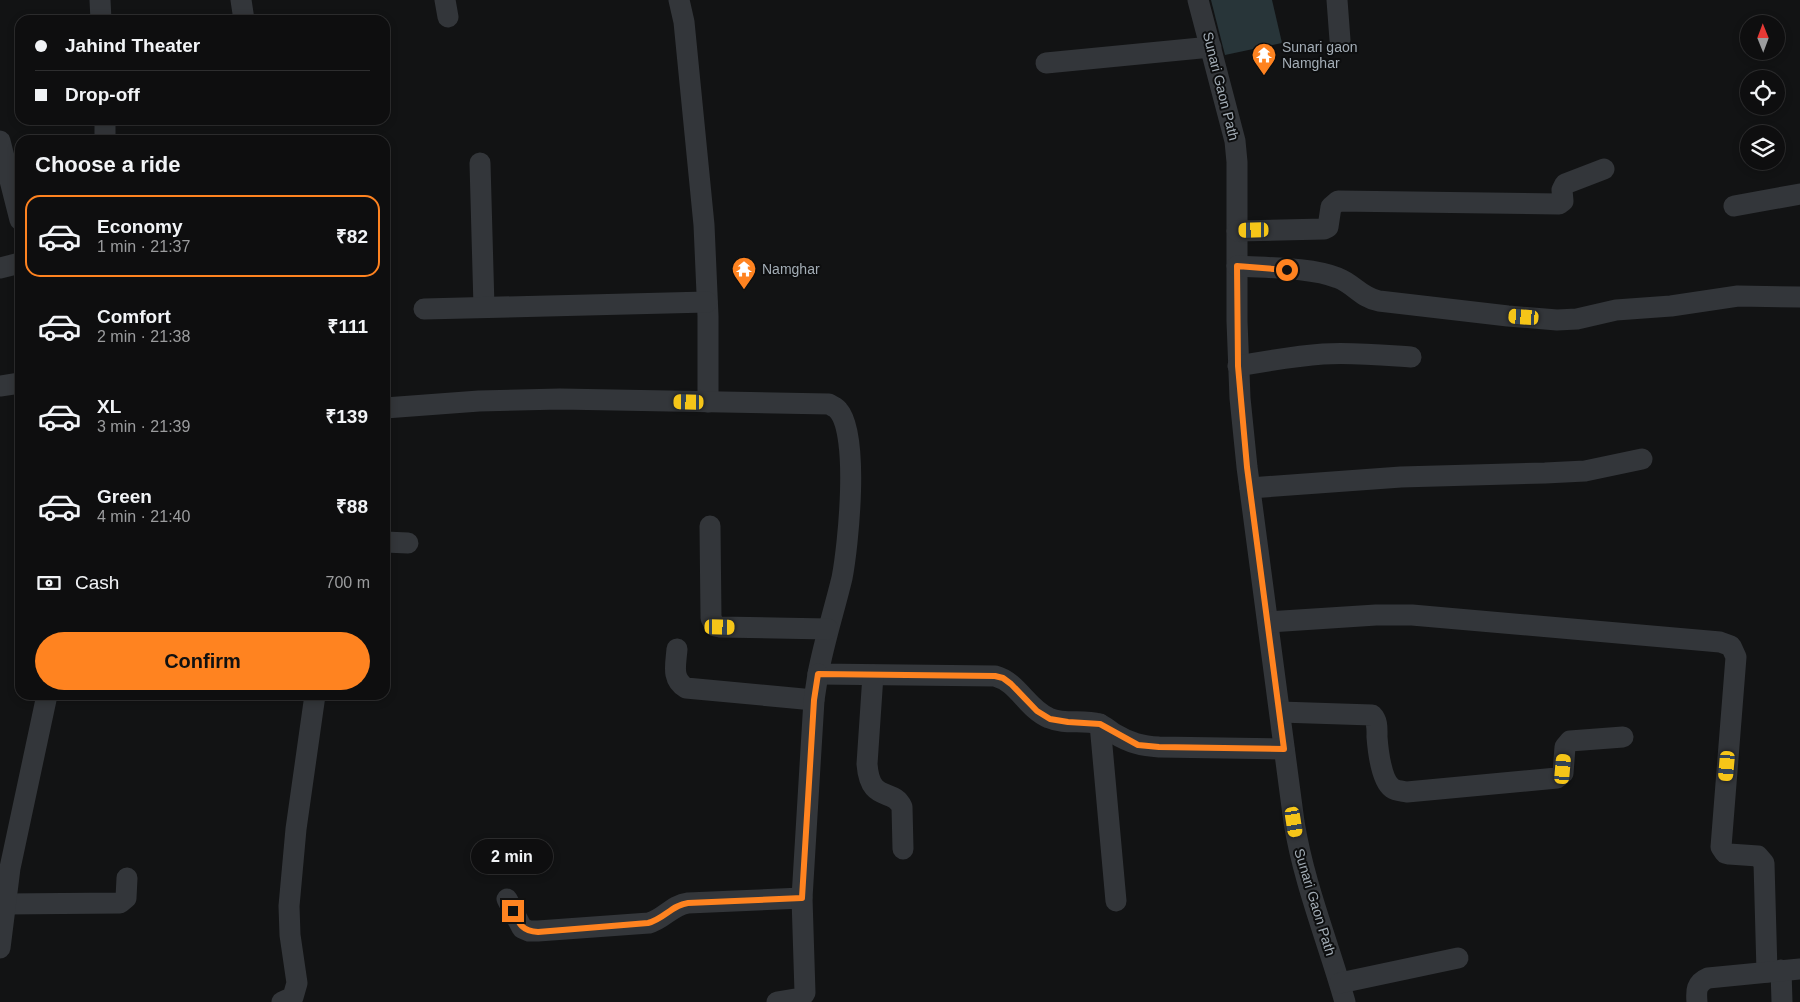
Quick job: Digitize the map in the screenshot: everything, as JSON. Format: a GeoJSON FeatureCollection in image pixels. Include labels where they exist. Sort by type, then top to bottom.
{"type":"FeatureCollection","features":[{"type":"Feature","properties":{"kind":"street"},"geometry":{"type":"LineString","coordinates":[[100,0],[101,15]]}},
{"type":"Feature","properties":{"kind":"street"},"geometry":{"type":"LineString","coordinates":[[241,0],[243,15]]}},
{"type":"Feature","properties":{"kind":"street"},"geometry":{"type":"LineString","coordinates":[[679,0],[684,22],[704,225],[708,302],[708,402]]}},
{"type":"Feature","properties":{"kind":"street","name":"Sunari Gaon Path"},"geometry":{"type":"LineString","coordinates":[[1198,0],[1235,141],[1237,162],[1238,366],[1250,488],[1294,822],[1302,862],[1342,992]]}},
{"type":"Feature","properties":{"kind":"street"},"geometry":{"type":"LineString","coordinates":[[1337,0],[1340,40]]}},
{"type":"Feature","properties":{"kind":"street"},"geometry":{"type":"LineString","coordinates":[[1046,63],[1211,46]]}},
{"type":"Feature","properties":{"kind":"street"},"geometry":{"type":"LineString","coordinates":[[0,141],[15,200]]}},
{"type":"Feature","properties":{"kind":"street"},"geometry":{"type":"LineString","coordinates":[[480,163],[484,307]]}},
{"type":"Feature","properties":{"kind":"street"},"geometry":{"type":"LineString","coordinates":[[1237,231],[1324,229],[1329,224],[1331,206],[1338,201],[1559,204],[1563,201],[1562,190],[1565,184],[1604,169]]}},
{"type":"Feature","properties":{"kind":"street"},"geometry":{"type":"LineString","coordinates":[[1734,206],[1800,194]]}},
{"type":"Feature","properties":{"kind":"street"},"geometry":{"type":"LineString","coordinates":[[0,268],[15,264]]}},
{"type":"Feature","properties":{"kind":"street"},"geometry":{"type":"LineString","coordinates":[[1237,266],[1325,274],[1349,283],[1364,296],[1378,301],[1557,320],[1577,319],[1616,310],[1671,306],[1738,296],[1800,297]]}},
{"type":"Feature","properties":{"kind":"street"},"geometry":{"type":"LineString","coordinates":[[424,309],[708,302]]}},
{"type":"Feature","properties":{"kind":"street"},"geometry":{"type":"LineString","coordinates":[[1238,366],[1323,354],[1372,354],[1412,357]]}},
{"type":"Feature","properties":{"kind":"street"},"geometry":{"type":"LineString","coordinates":[[0,386],[15,384]]}},
{"type":"Feature","properties":{"kind":"street"},"geometry":{"type":"LineString","coordinates":[[390,408],[479,400],[560,399],[829,404],[838,409],[844,419],[847,430],[852,475],[848,534],[842,578],[828,628],[814,700],[802,898],[805,993],[801,998],[777,1002]]}},
{"type":"Feature","properties":{"kind":"street"},"geometry":{"type":"LineString","coordinates":[[1250,488],[1410,477],[1546,474],[1585,470],[1642,459]]}},
{"type":"Feature","properties":{"kind":"street"},"geometry":{"type":"LineString","coordinates":[[710,526],[711,618],[715,626],[828,628]]}},
{"type":"Feature","properties":{"kind":"street"},"geometry":{"type":"LineString","coordinates":[[390,542],[408,543]]}},
{"type":"Feature","properties":{"kind":"street"},"geometry":{"type":"LineString","coordinates":[[1268,622],[1412,615],[1720,642],[1731,646],[1736,657],[1721,847],[1725,853],[1729,854],[1758,856],[1764,863],[1782,970],[1782,1002]]}},
{"type":"Feature","properties":{"kind":"street"},"geometry":{"type":"LineString","coordinates":[[677,649],[676,678],[679,684],[686,688],[814,700]]}},
{"type":"Feature","properties":{"kind":"street"},"geometry":{"type":"LineString","coordinates":[[818,674],[995,676],[1003,678],[1011,684],[1037,711],[1050,719],[1100,724],[1129,742],[1149,747],[1284,749]]}},
{"type":"Feature","properties":{"kind":"street"},"geometry":{"type":"LineString","coordinates":[[873,675],[867,764],[868,774],[871,784],[877,790],[895,799],[902,807],[903,849]]}},
{"type":"Feature","properties":{"kind":"street"},"geometry":{"type":"LineString","coordinates":[[0,948],[5,904],[7,850],[46,700]]}},
{"type":"Feature","properties":{"kind":"street"},"geometry":{"type":"LineString","coordinates":[[282,1002],[294,997],[297,983],[290,935],[289,906],[296,828],[313,700]]}},
{"type":"Feature","properties":{"kind":"street"},"geometry":{"type":"LineString","coordinates":[[1280,712],[1372,715],[1376,720],[1378,751],[1386,782],[1397,791],[1407,792],[1557,778],[1563,773],[1567,743],[1574,740],[1623,737]]}},
{"type":"Feature","properties":{"kind":"street"},"geometry":{"type":"LineString","coordinates":[[1100,724],[1116,901]]}},
{"type":"Feature","properties":{"kind":"street"},"geometry":{"type":"LineString","coordinates":[[5,904],[120,903],[126,898],[127,878]]}},
{"type":"Feature","properties":{"kind":"street"},"geometry":{"type":"LineString","coordinates":[[508,899],[522,928],[538,932],[648,923],[658,920],[679,904],[802,898]]}},
{"type":"Feature","properties":{"kind":"street"},"geometry":{"type":"LineString","coordinates":[[1342,992],[1458,958]]}},
{"type":"Feature","properties":{"kind":"street"},"geometry":{"type":"LineString","coordinates":[[1697,1002],[1696,993],[1698,986],[1701,981],[1708,978],[1782,970]]}},
{"type":"Feature","properties":{"kind":"shaded area"},"geometry":{"type":"Polygon","coordinates":[[[1211,0],[1272,0],[1282,43],[1225,55],[1211,0]]]}},
{"type":"Feature","properties":{"kind":"place","name":"Sunari gaon Namghar"},"geometry":{"type":"Point","coordinates":[1264,76]}},
{"type":"Feature","properties":{"kind":"place","name":"Namghar"},"geometry":{"type":"Point","coordinates":[744,290]}},
{"type":"Feature","properties":{"kind":"route"},"geometry":{"type":"LineString","coordinates":[[513,911],[522,928],[538,932],[648,923],[658,920],[679,904],[802,898],[814,700],[818,674],[995,676],[1003,678],[1011,684],[1037,711],[1050,719],[1100,724],[1129,742],[1138,745],[1149,747],[1284,749],[1247,467],[1240,398],[1237,266],[1287,270]]}}]}
